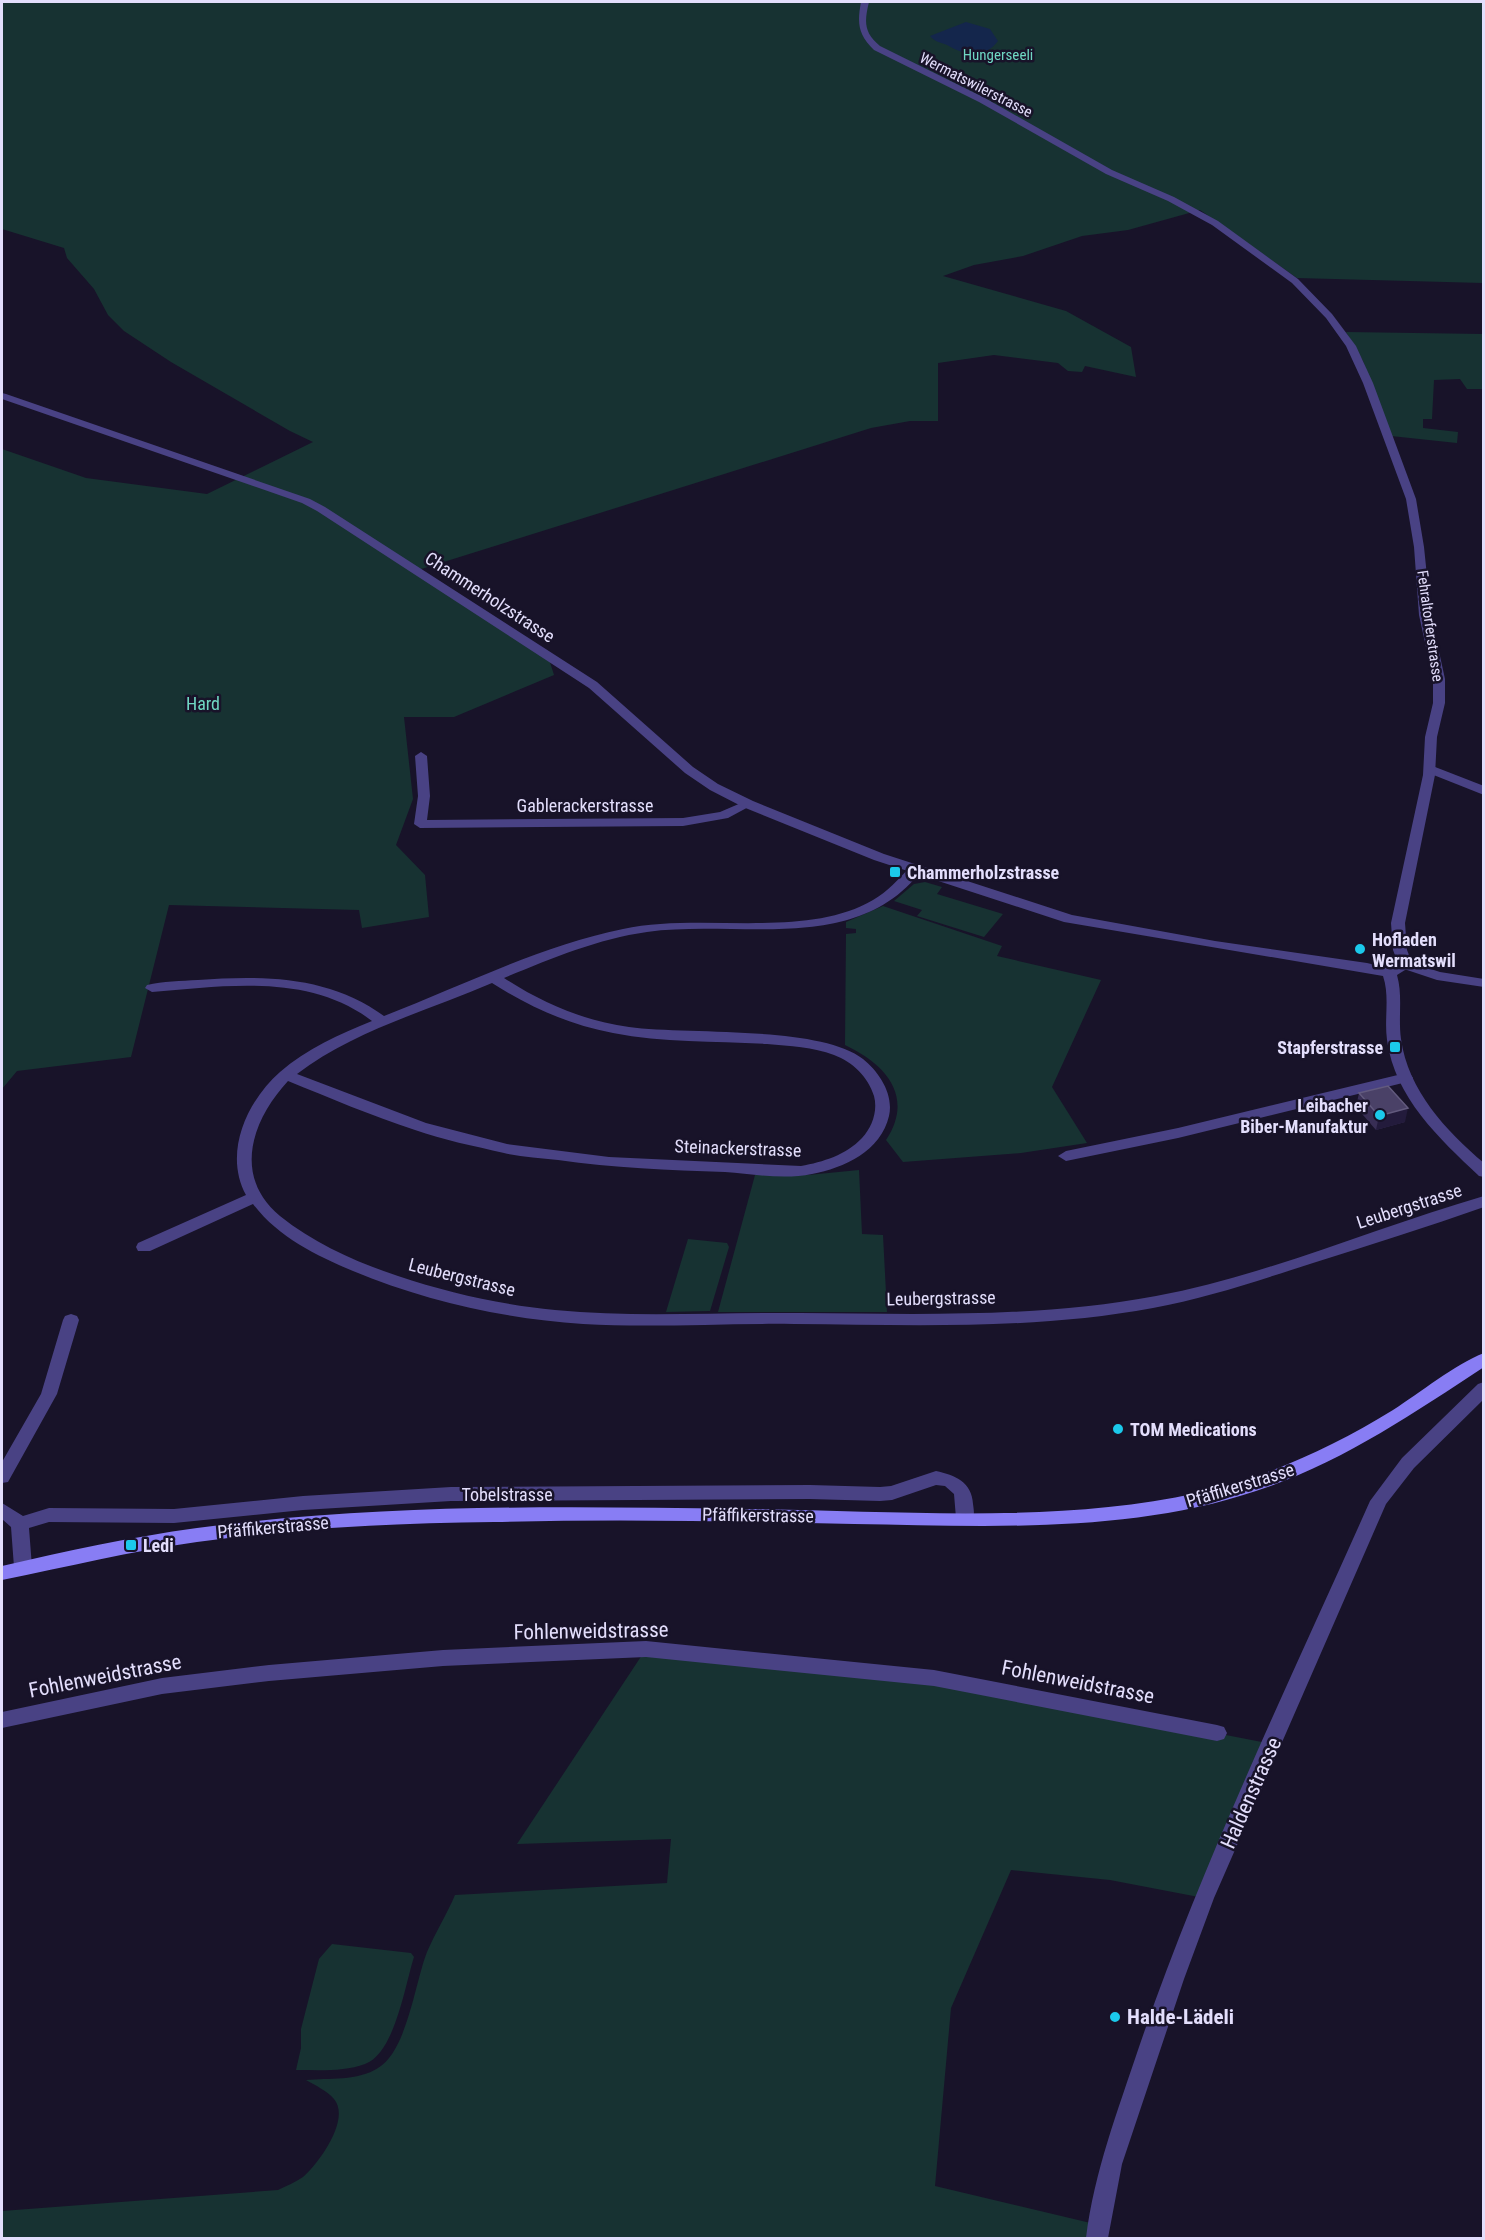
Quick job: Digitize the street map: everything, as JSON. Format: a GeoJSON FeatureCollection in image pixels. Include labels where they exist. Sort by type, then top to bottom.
{"type":"FeatureCollection","features":[{"type":"Feature","properties":{"kind":"main road","name":"Pfäffikerstrasse"},"geometry":{"type":"LineString","coordinates":[[2,1573],[89,1552],[170,1538],[312,1522],[575,1513],[1035,1518],[1148,1510],[1254,1485],[1303,1466],[1354,1441],[1484,1359]]}},
{"type":"Feature","properties":{"kind":"street","name":"Wermatswilerstrasse"},"geometry":{"type":"LineString","coordinates":[[865,2],[860,20],[863,33],[883,52],[981,100],[1109,172]]}},
{"type":"Feature","properties":{"kind":"street","name":"Fehraltorferstrasse"},"geometry":{"type":"LineString","coordinates":[[1109,172],[1184,206],[1243,242],[1295,281],[1329,316],[1351,346],[1408,486],[1417,526],[1425,615],[1439,679],[1439,703],[1431,737],[1430,769],[1398,923],[1400,950],[1406,965]]}},
{"type":"Feature","properties":{"kind":"street","name":"Chammerholzstrasse"},"geometry":{"type":"LineString","coordinates":[[2,396],[306,501],[321,509],[593,685],[689,770],[714,787],[748,804],[915,870],[1069,919],[1204,943],[1367,967],[1389,973]]}},
{"type":"Feature","properties":{"kind":"street","name":"Gablerackerstrasse"},"geometry":{"type":"LineString","coordinates":[[421,756],[424,796],[420,824],[683,822],[718,816],[748,804]]}},
{"type":"Feature","properties":{"kind":"street"},"geometry":{"type":"LineString","coordinates":[[1430,769],[1484,791]]}},
{"type":"Feature","properties":{"kind":"street","name":"Leubergstrasse"},"geometry":{"type":"LineString","coordinates":[[915,870],[881,901],[843,918],[811,923],[688,924],[634,930],[579,944],[319,1051],[285,1075],[260,1104],[248,1132],[244,1158],[249,1185],[255,1197],[277,1223],[293,1234],[354,1265],[419,1288],[521,1312],[594,1317],[876,1319],[1028,1316],[1136,1305],[1241,1281],[1484,1201]]}},
{"type":"Feature","properties":{"kind":"street"},"geometry":{"type":"LineString","coordinates":[[1484,983],[1437,976],[1406,965],[1389,973],[1395,987],[1394,1037],[1406,1078],[1434,1123],[1455,1147],[1484,1172]]}},
{"type":"Feature","properties":{"kind":"street","name":"Steinackerstrasse"},"geometry":{"type":"LineString","coordinates":[[285,1075],[396,1118],[470,1140],[542,1154],[609,1162],[801,1171],[818,1169],[852,1154],[874,1134],[880,1121],[882,1097],[877,1084],[861,1065],[841,1053],[795,1042],[655,1034],[611,1028],[540,1006],[494,978]]}},
{"type":"Feature","properties":{"kind":"street"},"geometry":{"type":"LineString","coordinates":[[152,988],[241,982],[294,985],[340,996],[374,1013],[384,1023]]}},
{"type":"Feature","properties":{"kind":"street"},"geometry":{"type":"LineString","coordinates":[[1066,1156],[1178,1133],[1406,1078]]}},
{"type":"Feature","properties":{"kind":"street"},"geometry":{"type":"LineString","coordinates":[[144,1247],[255,1197]]}},
{"type":"Feature","properties":{"kind":"street"},"geometry":{"type":"LineString","coordinates":[[2,1477],[49,1394],[71,1320]]}},
{"type":"Feature","properties":{"kind":"street","name":"Haldenstrasse"},"geometry":{"type":"LineString","coordinates":[[1097,2238],[1111,2164],[1177,1969],[1204,1899],[1379,1502],[1408,1463],[1484,1388]]}},
{"type":"Feature","properties":{"kind":"street","name":"Tobelstrasse"},"geometry":{"type":"LineString","coordinates":[[20,1524],[49,1515],[174,1515],[362,1498],[450,1494],[810,1491],[892,1494],[936,1478],[950,1481],[961,1490],[964,1496],[965,1518]]}},
{"type":"Feature","properties":{"kind":"street"},"geometry":{"type":"LineString","coordinates":[[2,1510],[20,1524],[23,1567]]}},
{"type":"Feature","properties":{"kind":"street","name":"Fohlenweidstrasse"},"geometry":{"type":"LineString","coordinates":[[2,1720],[162,1686],[269,1673],[443,1658],[646,1649],[934,1678],[1217,1732]]}},
{"type":"Feature","properties":{"kind":"green space","name":"Hard"},"geometry":{"type":"Polygon","coordinates":[[[2,2],[1483,2],[1483,283],[1297,278],[1200,210],[1128,230],[1082,236],[1023,256],[974,265],[943,276],[1066,311],[1131,347],[1136,377],[1085,366],[1082,372],[1068,371],[1058,363],[994,355],[938,363],[938,421],[910,421],[871,428],[418,570],[548,656],[554,675],[454,717],[404,717],[413,799],[396,845],[425,875],[429,917],[362,928],[359,910],[169,905],[131,1057],[17,1071],[2,1089],[2,449],[86,478],[207,494],[313,442],[171,362],[124,331],[108,315],[94,289],[67,258],[64,248],[2,229],[2,2]]]}},
{"type":"Feature","properties":{"kind":"green space"},"geometry":{"type":"Polygon","coordinates":[[[1346,332],[1483,334],[1483,389],[1467,389],[1460,379],[1434,380],[1432,419],[1423,419],[1423,428],[1458,432],[1457,443],[1391,436],[1363,361],[1346,332]]]}},
{"type":"Feature","properties":{"kind":"green space"},"geometry":{"type":"Polygon","coordinates":[[[925,882],[942,887],[937,894],[1003,914],[984,937],[917,916],[922,910],[894,901],[914,884],[925,882]]]}},
{"type":"Feature","properties":{"kind":"green space"},"geometry":{"type":"Polygon","coordinates":[[[883,906],[1002,946],[997,956],[1101,980],[1052,1087],[1087,1143],[1021,1153],[903,1162],[886,1140],[894,1124],[897,1109],[896,1096],[891,1083],[872,1062],[845,1045],[846,934],[856,933],[856,929],[846,928],[846,922],[883,906]]]}},
{"type":"Feature","properties":{"kind":"green space"},"geometry":{"type":"Polygon","coordinates":[[[859,1170],[862,1234],[883,1235],[887,1312],[718,1312],[755,1175],[808,1175],[859,1170]]]}},
{"type":"Feature","properties":{"kind":"green space"},"geometry":{"type":"Polygon","coordinates":[[[688,1239],[727,1243],[729,1247],[710,1311],[666,1312],[688,1239]]]}},
{"type":"Feature","properties":{"kind":"green space"},"geometry":{"type":"Polygon","coordinates":[[[646,1649],[934,1678],[1272,1744],[1204,1898],[1110,1880],[1011,1870],[951,2008],[935,2186],[1099,2225],[1097,2238],[2,2238],[2,2211],[278,2190],[303,2177],[317,2162],[331,2140],[339,2118],[334,2099],[306,2080],[362,2075],[378,2068],[388,2059],[403,2032],[427,1952],[455,1895],[667,1883],[671,1839],[517,1844],[646,1649]]]}},
{"type":"Feature","properties":{"kind":"green space"},"geometry":{"type":"Polygon","coordinates":[[[332,1944],[411,1953],[414,1957],[391,2033],[384,2047],[375,2057],[365,2064],[348,2068],[296,2070],[301,2048],[301,2029],[319,1959],[332,1944]]]}},
{"type":"Feature","properties":{"kind":"water","name":"Hungerseeli"},"geometry":{"type":"Polygon","coordinates":[[[966,22],[990,29],[998,41],[987,51],[974,54],[960,51],[930,36],[966,22]]]}},
{"type":"Feature","properties":{"kind":"building"},"geometry":{"type":"Polygon","coordinates":[[[1388,1086],[1408,1108],[1379,1116],[1359,1093],[1388,1086]]]}},
{"type":"Feature","properties":{"kind":"place","name":"Chammerholzstrasse"},"geometry":{"type":"Point","coordinates":[895,872]}},
{"type":"Feature","properties":{"kind":"place","name":"Hofladen Wermatswil"},"geometry":{"type":"Point","coordinates":[1360,949]}},
{"type":"Feature","properties":{"kind":"place","name":"Stapferstrasse"},"geometry":{"type":"Point","coordinates":[1395,1047]}},
{"type":"Feature","properties":{"kind":"place","name":"Leibacher Biber-Manufaktur"},"geometry":{"type":"Point","coordinates":[1380,1115]}},
{"type":"Feature","properties":{"kind":"place","name":"TOM Medications"},"geometry":{"type":"Point","coordinates":[1118,1429]}},
{"type":"Feature","properties":{"kind":"place","name":"Ledi"},"geometry":{"type":"Point","coordinates":[131,1545]}},
{"type":"Feature","properties":{"kind":"place","name":"Halde-Lädeli"},"geometry":{"type":"Point","coordinates":[1115,2017]}}]}
